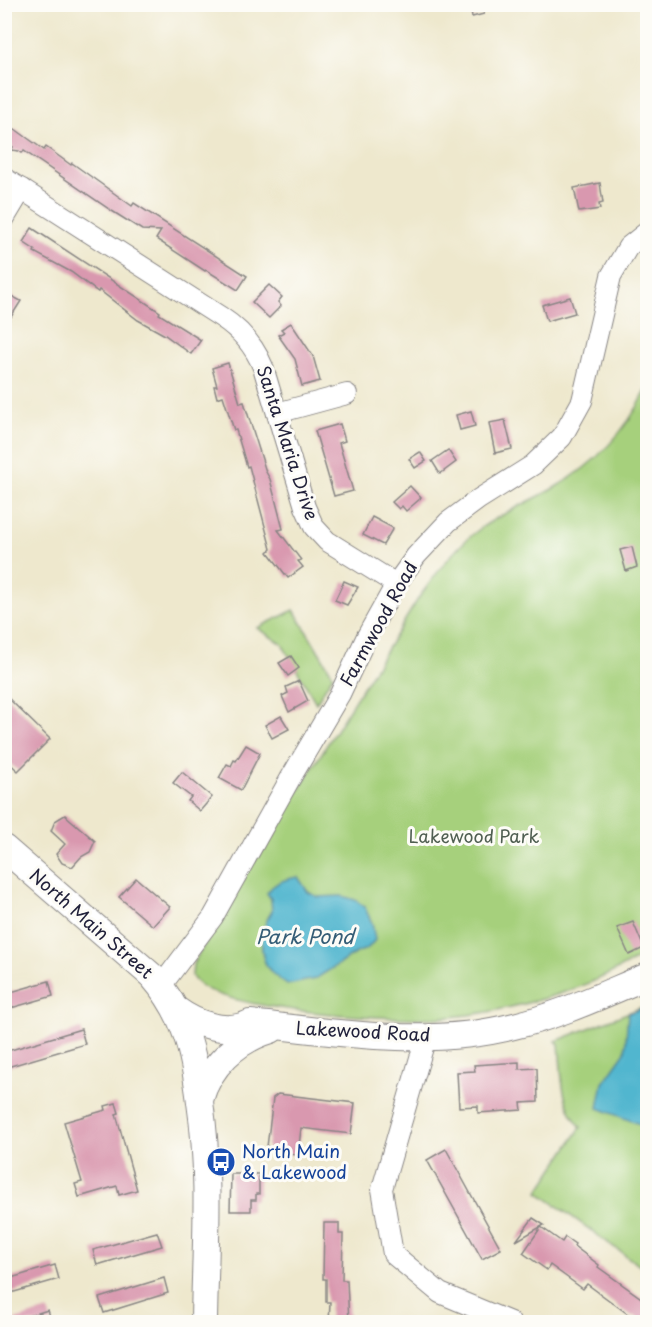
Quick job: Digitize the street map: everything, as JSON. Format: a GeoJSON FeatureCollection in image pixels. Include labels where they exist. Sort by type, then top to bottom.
{"type":"FeatureCollection","features":[{"type":"Feature","properties":{"kind":"main road","name":"North Main Street"},"geometry":{"type":"LineString","coordinates":[[4,848],[145,969],[177,1010],[192,1051],[205,1140],[207,1189],[204,1323]]}},
{"type":"Feature","properties":{"kind":"main road","name":"Lakewood Road"},"geometry":{"type":"LineString","coordinates":[[177,1010],[193,1021],[212,1026],[236,1028],[250,1023],[381,1036],[426,1037],[482,1033],[522,1024],[562,1011],[648,976]]}},
{"type":"Feature","properties":{"kind":"main road"},"geometry":{"type":"LineString","coordinates":[[200,1101],[208,1078],[229,1053],[262,1033],[286,1028]]}},
{"type":"Feature","properties":{"kind":"street","name":"Santa Maria Drive"},"geometry":{"type":"LineString","coordinates":[[4,178],[241,332],[259,357],[305,507],[314,527],[333,546],[396,584]]}},
{"type":"Feature","properties":{"kind":"street"},"geometry":{"type":"LineString","coordinates":[[4,219],[22,189]]}},
{"type":"Feature","properties":{"kind":"street","name":"Farmwood Road"},"geometry":{"type":"LineString","coordinates":[[161,987],[213,917],[340,694],[367,636],[396,584],[416,556],[448,522],[479,499],[533,465],[562,437],[582,401],[611,276],[628,247],[648,231]]}},
{"type":"Feature","properties":{"kind":"street"},"geometry":{"type":"LineString","coordinates":[[277,413],[347,394]]}},
{"type":"Feature","properties":{"kind":"street"},"geometry":{"type":"LineString","coordinates":[[426,1037],[382,1189],[393,1254],[440,1293],[510,1323]]}},
{"type":"Feature","properties":{"kind":"green space","name":"Lakewood Park"},"geometry":{"type":"Polygon","coordinates":[[[647,389],[647,955],[587,984],[555,995],[463,1016],[413,1018],[304,1011],[265,1006],[231,998],[205,988],[192,976],[193,964],[248,871],[420,596],[455,551],[472,535],[583,469],[620,432],[647,389]]]}},
{"type":"Feature","properties":{"kind":"green space"},"geometry":{"type":"Polygon","coordinates":[[[294,610],[333,675],[316,703],[282,644],[257,628],[294,610]]]}},
{"type":"Feature","properties":{"kind":"green space"},"geometry":{"type":"Polygon","coordinates":[[[647,1005],[647,1271],[538,1192],[581,1127],[569,1109],[566,1099],[559,1044],[556,1041],[647,1005]]]}},
{"type":"Feature","properties":{"kind":"water","name":"Park Pond"},"geometry":{"type":"Polygon","coordinates":[[[298,877],[308,892],[318,897],[342,896],[364,906],[372,923],[375,940],[367,949],[358,952],[315,979],[287,985],[267,966],[262,942],[265,925],[272,911],[271,899],[267,893],[277,884],[298,877]]]}},
{"type":"Feature","properties":{"kind":"water"},"geometry":{"type":"Polygon","coordinates":[[[648,1007],[647,1127],[598,1108],[603,1083],[625,1052],[628,1013],[648,1007]]]}},
{"type":"Feature","properties":{"kind":"building"},"geometry":{"type":"Polygon","coordinates":[[[470,4],[482,4],[484,14],[472,17],[470,4]]]}},
{"type":"Feature","properties":{"kind":"building"},"geometry":{"type":"Polygon","coordinates":[[[15,129],[44,150],[46,147],[71,165],[72,163],[132,206],[134,203],[247,276],[238,290],[156,239],[161,231],[142,230],[24,151],[22,153],[11,150],[13,147],[6,142],[15,129]]]}},
{"type":"Feature","properties":{"kind":"building"},"geometry":{"type":"Polygon","coordinates":[[[600,183],[603,203],[599,204],[600,209],[579,212],[574,188],[600,183]]]}},
{"type":"Feature","properties":{"kind":"building"},"geometry":{"type":"Polygon","coordinates":[[[32,228],[201,340],[191,354],[165,335],[138,320],[99,290],[98,292],[71,272],[34,252],[35,250],[23,242],[32,228]]]}},
{"type":"Feature","properties":{"kind":"building"},"geometry":{"type":"Polygon","coordinates":[[[269,285],[282,297],[278,302],[281,306],[269,318],[252,302],[269,285]]]}},
{"type":"Feature","properties":{"kind":"building"},"geometry":{"type":"Polygon","coordinates":[[[4,292],[21,301],[4,328],[4,292]]]}},
{"type":"Feature","properties":{"kind":"building"},"geometry":{"type":"Polygon","coordinates":[[[570,297],[575,313],[547,321],[542,305],[570,297]]]}},
{"type":"Feature","properties":{"kind":"building"},"geometry":{"type":"Polygon","coordinates":[[[291,323],[313,356],[320,381],[302,386],[295,359],[278,335],[284,332],[281,329],[291,323]]]}},
{"type":"Feature","properties":{"kind":"building"},"geometry":{"type":"Polygon","coordinates":[[[228,363],[240,403],[244,402],[270,479],[283,529],[278,530],[301,560],[298,561],[303,567],[288,578],[268,552],[271,549],[249,466],[247,467],[223,396],[217,398],[214,386],[217,386],[212,368],[228,363]]]}},
{"type":"Feature","properties":{"kind":"building"},"geometry":{"type":"Polygon","coordinates":[[[471,411],[475,426],[460,430],[456,415],[471,411]]]}},
{"type":"Feature","properties":{"kind":"building"},"geometry":{"type":"Polygon","coordinates":[[[505,420],[512,449],[495,453],[489,423],[505,420]]]}},
{"type":"Feature","properties":{"kind":"building"},"geometry":{"type":"Polygon","coordinates":[[[340,424],[345,441],[339,443],[353,491],[334,496],[315,431],[340,424]]]}},
{"type":"Feature","properties":{"kind":"building"},"geometry":{"type":"Polygon","coordinates":[[[448,450],[456,462],[440,474],[432,461],[448,450]]]}},
{"type":"Feature","properties":{"kind":"building"},"geometry":{"type":"Polygon","coordinates":[[[420,452],[426,461],[415,468],[409,459],[420,452]]]}},
{"type":"Feature","properties":{"kind":"building"},"geometry":{"type":"Polygon","coordinates":[[[410,486],[421,498],[406,511],[402,506],[399,509],[392,502],[410,486]]]}},
{"type":"Feature","properties":{"kind":"building"},"geometry":{"type":"Polygon","coordinates":[[[372,517],[393,528],[383,545],[363,535],[372,517]]]}},
{"type":"Feature","properties":{"kind":"building"},"geometry":{"type":"Polygon","coordinates":[[[632,547],[637,567],[626,571],[620,550],[632,547]]]}},
{"type":"Feature","properties":{"kind":"building"},"geometry":{"type":"Polygon","coordinates":[[[344,581],[358,587],[347,605],[335,600],[344,581]]]}},
{"type":"Feature","properties":{"kind":"building"},"geometry":{"type":"Polygon","coordinates":[[[291,656],[299,668],[288,676],[279,663],[291,656]]]}},
{"type":"Feature","properties":{"kind":"building"},"geometry":{"type":"Polygon","coordinates":[[[299,681],[308,701],[289,712],[282,696],[288,693],[286,687],[299,681]]]}},
{"type":"Feature","properties":{"kind":"building"},"geometry":{"type":"Polygon","coordinates":[[[4,694],[50,739],[18,771],[4,758],[4,694]]]}},
{"type":"Feature","properties":{"kind":"building"},"geometry":{"type":"Polygon","coordinates":[[[281,716],[289,729],[272,738],[265,725],[281,716]]]}},
{"type":"Feature","properties":{"kind":"building"},"geometry":{"type":"Polygon","coordinates":[[[246,745],[260,753],[241,790],[219,778],[227,764],[231,766],[234,760],[236,761],[246,745]]]}},
{"type":"Feature","properties":{"kind":"building"},"geometry":{"type":"Polygon","coordinates":[[[182,772],[212,797],[200,811],[188,801],[191,797],[173,783],[182,772]]]}},
{"type":"Feature","properties":{"kind":"building"},"geometry":{"type":"Polygon","coordinates":[[[65,815],[95,841],[90,852],[81,857],[72,867],[62,863],[56,854],[65,844],[51,831],[55,821],[65,815]]]}},
{"type":"Feature","properties":{"kind":"building"},"geometry":{"type":"Polygon","coordinates":[[[136,878],[170,907],[153,926],[119,897],[136,878]]]}},
{"type":"Feature","properties":{"kind":"building"},"geometry":{"type":"Polygon","coordinates":[[[633,922],[644,948],[629,955],[617,928],[633,922]]]}},
{"type":"Feature","properties":{"kind":"building"},"geometry":{"type":"Polygon","coordinates":[[[49,981],[53,996],[4,1010],[4,994],[49,981]]]}},
{"type":"Feature","properties":{"kind":"building"},"geometry":{"type":"Polygon","coordinates":[[[81,1029],[85,1044],[4,1068],[4,1052],[81,1029]]]}},
{"type":"Feature","properties":{"kind":"building"},"geometry":{"type":"Polygon","coordinates":[[[519,1062],[519,1069],[537,1068],[538,1102],[521,1103],[522,1110],[478,1113],[478,1106],[459,1107],[457,1072],[475,1071],[474,1065],[519,1062]]]}},
{"type":"Feature","properties":{"kind":"building"},"geometry":{"type":"Polygon","coordinates":[[[278,1094],[355,1103],[351,1134],[301,1128],[298,1155],[271,1152],[267,1147],[273,1098],[278,1094]]]}},
{"type":"Feature","properties":{"kind":"building"},"geometry":{"type":"Polygon","coordinates":[[[116,1103],[119,1113],[116,1114],[137,1190],[119,1195],[117,1186],[79,1197],[75,1184],[82,1182],[64,1122],[106,1110],[105,1106],[116,1103]]]}},
{"type":"Feature","properties":{"kind":"building"},"geometry":{"type":"Polygon","coordinates":[[[446,1149],[501,1249],[482,1259],[427,1160],[446,1149]]]}},
{"type":"Feature","properties":{"kind":"building"},"geometry":{"type":"Polygon","coordinates":[[[231,1174],[259,1174],[259,1194],[256,1194],[256,1200],[251,1200],[251,1211],[230,1211],[231,1174]]]}},
{"type":"Feature","properties":{"kind":"building"},"geometry":{"type":"Polygon","coordinates":[[[533,1218],[544,1225],[516,1241],[533,1218]]]}},
{"type":"Feature","properties":{"kind":"building"},"geometry":{"type":"Polygon","coordinates":[[[324,1223],[339,1223],[339,1234],[343,1234],[342,1280],[347,1280],[349,1323],[329,1323],[330,1302],[326,1302],[326,1279],[323,1279],[324,1223]]]}},
{"type":"Feature","properties":{"kind":"building"},"geometry":{"type":"Polygon","coordinates":[[[541,1227],[562,1242],[565,1237],[575,1244],[574,1246],[599,1265],[598,1267],[648,1303],[648,1323],[644,1323],[634,1315],[632,1317],[587,1284],[583,1289],[550,1265],[547,1270],[523,1253],[541,1227]]]}},
{"type":"Feature","properties":{"kind":"building"},"geometry":{"type":"Polygon","coordinates":[[[157,1232],[162,1246],[97,1265],[93,1250],[157,1232]]]}},
{"type":"Feature","properties":{"kind":"building"},"geometry":{"type":"Polygon","coordinates":[[[55,1265],[59,1279],[4,1295],[4,1280],[55,1265]]]}},
{"type":"Feature","properties":{"kind":"building"},"geometry":{"type":"Polygon","coordinates":[[[164,1278],[168,1293],[104,1313],[99,1298],[164,1278]]]}},
{"type":"Feature","properties":{"kind":"building"},"geometry":{"type":"Polygon","coordinates":[[[48,1310],[52,1323],[16,1323],[15,1320],[48,1310]]]}},
{"type":"Feature","properties":{"kind":"place","name":"North Main & Lakewood"},"geometry":{"type":"Point","coordinates":[221,1162]}}]}
